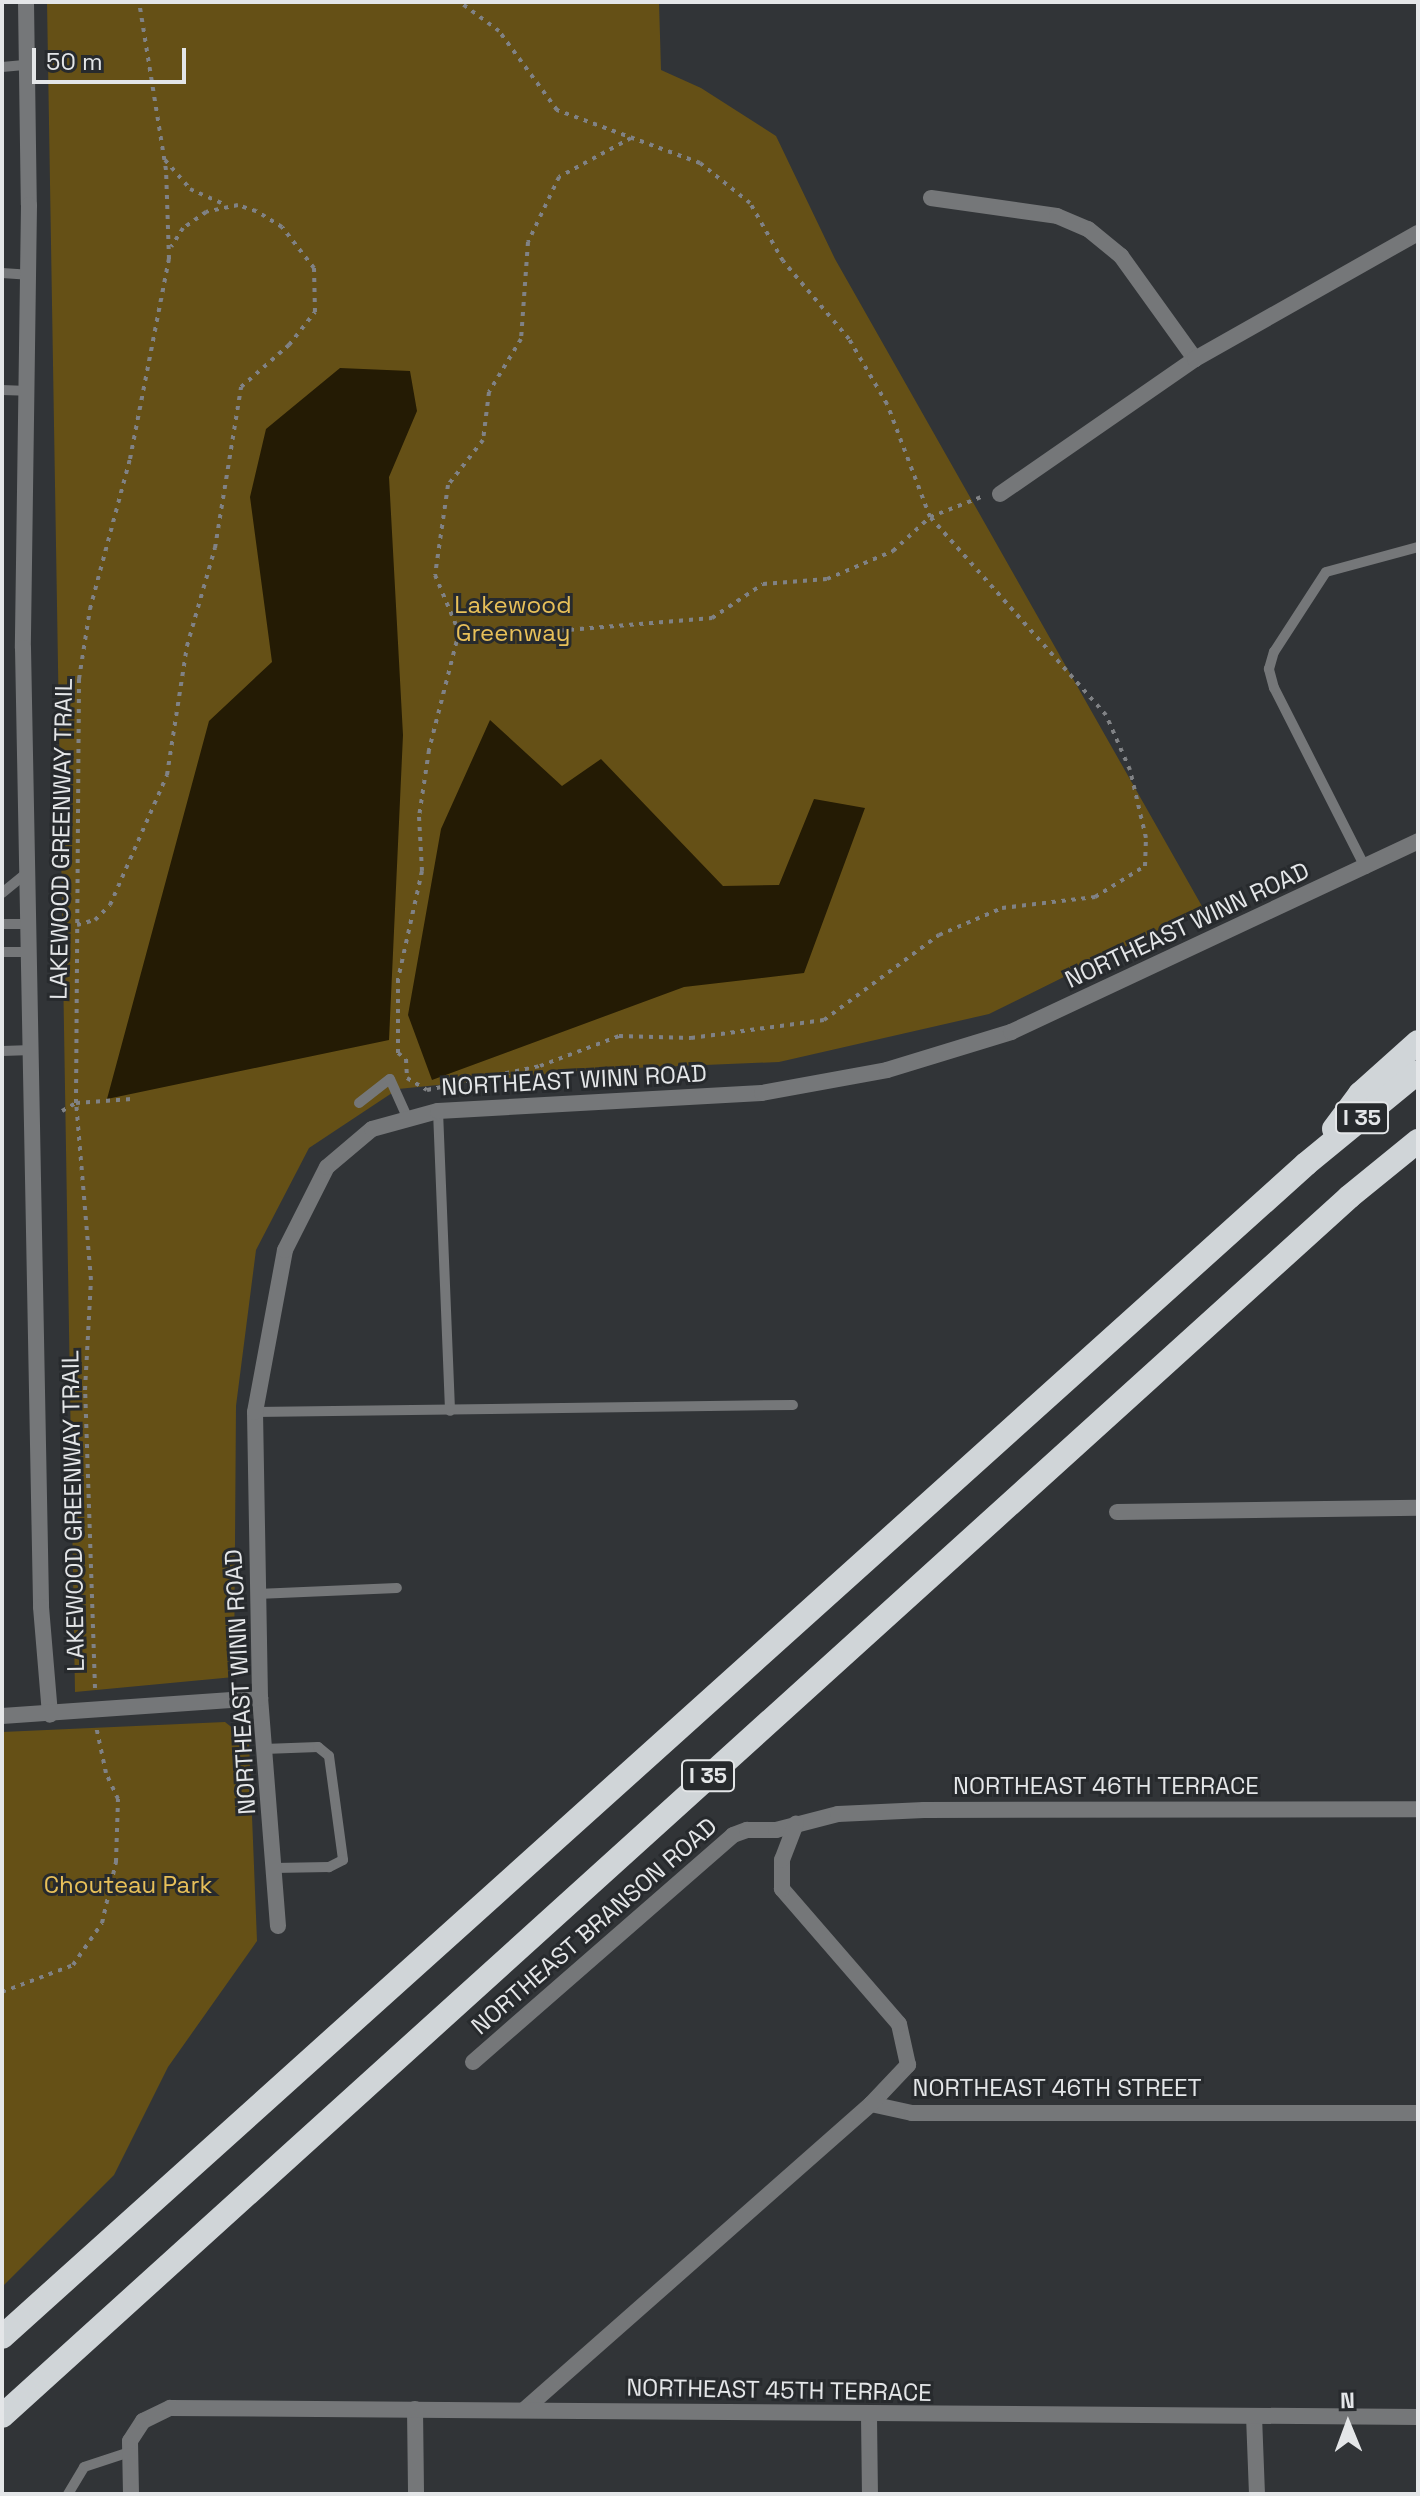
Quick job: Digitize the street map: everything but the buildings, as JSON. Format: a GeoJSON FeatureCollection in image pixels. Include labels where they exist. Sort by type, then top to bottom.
{"type":"FeatureCollection","features":[{"type":"Feature","properties":{"kind":"highway"},"geometry":{"type":"LineString","coordinates":[[1306,1164],[1360,1094],[1418,1042]]}},
{"type":"Feature","properties":{"kind":"highway","name":"I 35"},"geometry":{"type":"LineString","coordinates":[[2,2337],[1306,1164],[1418,1072]]}},
{"type":"Feature","properties":{"kind":"highway","name":"I 35"},"geometry":{"type":"LineString","coordinates":[[2,2416],[1337,1207],[1418,1141]]}},
{"type":"Feature","properties":{"kind":"street"},"geometry":{"type":"LineString","coordinates":[[26,2],[28,275],[23,648],[41,1607],[50,1715]]}},
{"type":"Feature","properties":{"kind":"street"},"geometry":{"type":"LineString","coordinates":[[931,198],[1057,216],[1088,229],[1121,256],[1195,359]]}},
{"type":"Feature","properties":{"kind":"street"},"geometry":{"type":"LineString","coordinates":[[1000,494],[1195,359],[1418,233]]}},
{"type":"Feature","properties":{"kind":"street","name":"NORTHEAST WINN ROAD"},"geometry":{"type":"LineString","coordinates":[[278,1926],[260,1698],[255,1412],[285,1250],[327,1167],[372,1129],[438,1111],[762,1093],[887,1070],[1011,1032],[1366,869],[1418,841]]}},
{"type":"Feature","properties":{"kind":"street"},"geometry":{"type":"LineString","coordinates":[[1117,1512],[1418,1508]]}},
{"type":"Feature","properties":{"kind":"street"},"geometry":{"type":"LineString","coordinates":[[2,1716],[260,1698]]}},
{"type":"Feature","properties":{"kind":"street","name":"NORTHEAST 46TH TERRACE"},"geometry":{"type":"LineString","coordinates":[[796,1824],[838,1814],[924,1810],[1418,1809]]}},
{"type":"Feature","properties":{"kind":"street"},"geometry":{"type":"LineString","coordinates":[[524,2410],[871,2104],[908,2065],[905,2037],[782,1889],[785,1847],[796,1824]]}},
{"type":"Feature","properties":{"kind":"street","name":"NORTHEAST BRANSON ROAD"},"geometry":{"type":"LineString","coordinates":[[473,2062],[733,1835],[796,1824]]}},
{"type":"Feature","properties":{"kind":"street","name":"NORTHEAST 46TH STREET"},"geometry":{"type":"LineString","coordinates":[[871,2104],[912,2113],[1418,2113]]}},
{"type":"Feature","properties":{"kind":"street","name":"NORTHEAST 45TH TERRACE"},"geometry":{"type":"LineString","coordinates":[[130,2452],[130,2441],[143,2421],[170,2408],[869,2416],[1418,2417]]}},
{"type":"Feature","properties":{"kind":"street"},"geometry":{"type":"LineString","coordinates":[[415,2409],[416,2494]]}},
{"type":"Feature","properties":{"kind":"street"},"geometry":{"type":"LineString","coordinates":[[869,2416],[870,2494]]}},
{"type":"Feature","properties":{"kind":"street"},"geometry":{"type":"LineString","coordinates":[[1254,2416],[1257,2494]]}},
{"type":"Feature","properties":{"kind":"street"},"geometry":{"type":"LineString","coordinates":[[130,2452],[131,2494]]}},
{"type":"Feature","properties":{"kind":"lane"},"geometry":{"type":"LineString","coordinates":[[2,67],[27,65]]}},
{"type":"Feature","properties":{"kind":"lane"},"geometry":{"type":"LineString","coordinates":[[2,273],[28,275]]}},
{"type":"Feature","properties":{"kind":"lane"},"geometry":{"type":"LineString","coordinates":[[2,390],[27,391]]}},
{"type":"Feature","properties":{"kind":"lane"},"geometry":{"type":"LineString","coordinates":[[1366,869],[1274,688],[1269,669],[1274,652],[1326,572],[1418,547]]}},
{"type":"Feature","properties":{"kind":"lane"},"geometry":{"type":"LineString","coordinates":[[2,893],[28,872]]}},
{"type":"Feature","properties":{"kind":"lane"},"geometry":{"type":"LineString","coordinates":[[2,924],[29,924]]}},
{"type":"Feature","properties":{"kind":"lane"},"geometry":{"type":"LineString","coordinates":[[2,952],[30,952]]}},
{"type":"Feature","properties":{"kind":"lane"},"geometry":{"type":"LineString","coordinates":[[2,1051],[32,1050]]}},
{"type":"Feature","properties":{"kind":"lane"},"geometry":{"type":"LineString","coordinates":[[359,1103],[390,1079],[408,1119]]}},
{"type":"Feature","properties":{"kind":"lane"},"geometry":{"type":"LineString","coordinates":[[438,1111],[450,1411]]}},
{"type":"Feature","properties":{"kind":"lane"},"geometry":{"type":"LineString","coordinates":[[255,1412],[793,1405]]}},
{"type":"Feature","properties":{"kind":"lane"},"geometry":{"type":"LineString","coordinates":[[257,1594],[397,1588]]}},
{"type":"Feature","properties":{"kind":"lane"},"geometry":{"type":"LineString","coordinates":[[264,1749],[318,1747],[329,1756],[343,1860],[329,1867],[274,1868]]}},
{"type":"Feature","properties":{"kind":"lane"},"geometry":{"type":"LineString","coordinates":[[68,2494],[84,2467],[130,2452]]}},
{"type":"Feature","properties":{"kind":"path","name":"LAKEWOOD GREENWAY TRAIL"},"geometry":{"type":"LineString","coordinates":[[95,1688],[85,1390],[91,1280],[76,1103],[83,648],[130,459],[169,249],[164,158],[139,2]]}},
{"type":"Feature","properties":{"kind":"path"},"geometry":{"type":"LineString","coordinates":[[459,632],[442,684],[422,796],[422,871],[398,979],[398,1053],[406,1059],[407,1078],[427,1090],[540,1066],[619,1036],[691,1038],[824,1020],[939,935],[1002,908],[1095,897],[1145,866],[1146,838],[1130,770],[1106,715],[930,517],[887,404],[849,339],[783,261],[750,203],[700,163],[557,110],[499,31],[460,2]]}},
{"type":"Feature","properties":{"kind":"path"},"geometry":{"type":"LineString","coordinates":[[631,138],[559,177],[528,242],[521,339],[489,392],[483,440],[448,485],[435,575],[459,632],[470,638],[712,618],[763,584],[827,579],[893,551],[930,517],[977,496],[1000,494]]}},
{"type":"Feature","properties":{"kind":"path"},"geometry":{"type":"LineString","coordinates":[[77,925],[95,920],[110,905],[167,775],[187,646],[215,548],[241,387],[289,345],[315,312],[314,268],[300,247],[256,211],[230,206],[190,189],[164,158]]}},
{"type":"Feature","properties":{"kind":"path"},"geometry":{"type":"LineString","coordinates":[[169,249],[183,228],[206,212],[230,206]]}},
{"type":"Feature","properties":{"kind":"path"},"geometry":{"type":"LineString","coordinates":[[62,1111],[76,1103],[105,1104],[132,1099]]}},
{"type":"Feature","properties":{"kind":"path"},"geometry":{"type":"LineString","coordinates":[[2,1992],[73,1965],[102,1923],[116,1862],[118,1799],[106,1773],[96,1725]]}},
{"type":"Feature","properties":{"kind":"green space","name":"Lakewood Greenway"},"geometry":{"type":"Polygon","coordinates":[[[47,2],[659,2],[661,70],[701,88],[776,136],[835,259],[1203,908],[989,1014],[779,1062],[586,1070],[398,1089],[309,1148],[256,1250],[236,1406],[234,1677],[75,1692],[47,2]]]}},
{"type":"Feature","properties":{"kind":"green space","name":"Chouteau Park"},"geometry":{"type":"Polygon","coordinates":[[[225,1722],[249,1741],[257,1941],[168,2067],[114,2175],[2,2287],[2,1732],[225,1722]]]}},
{"type":"Feature","properties":{"kind":"shaded area"},"geometry":{"type":"Polygon","coordinates":[[[340,368],[410,371],[417,411],[389,477],[403,735],[389,1040],[107,1099],[209,721],[272,662],[250,497],[266,429],[340,368]]]}},
{"type":"Feature","properties":{"kind":"shaded area"},"geometry":{"type":"Polygon","coordinates":[[[490,720],[562,786],[601,759],[723,886],[779,885],[814,799],[865,808],[804,973],[684,987],[432,1080],[408,1015],[441,829],[490,720]]]}}]}
